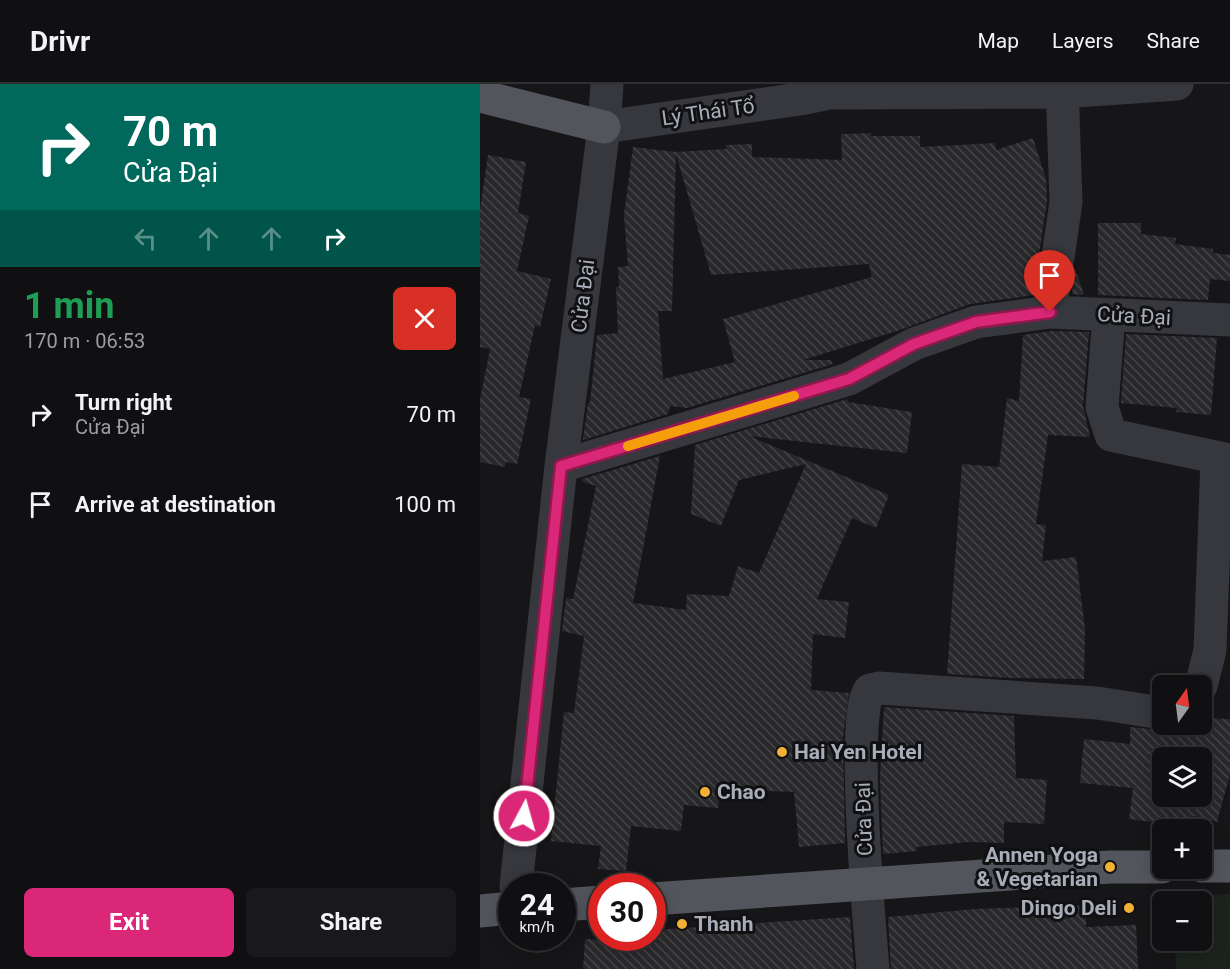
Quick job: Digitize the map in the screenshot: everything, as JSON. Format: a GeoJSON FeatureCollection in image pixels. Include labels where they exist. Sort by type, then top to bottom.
{"type":"FeatureCollection","features":[{"type":"Feature","properties":{"kind":"main road"},"geometry":{"type":"LineString","coordinates":[[480,96],[604,126]]}},
{"type":"Feature","properties":{"kind":"main road"},"geometry":{"type":"LineString","coordinates":[[1212,866],[1230,866]]}},
{"type":"Feature","properties":{"kind":"main road","name":"Cửa Đại"},"geometry":{"type":"LineString","coordinates":[[666,898],[1110,867],[1152,867]]}},
{"type":"Feature","properties":{"kind":"main road"},"geometry":{"type":"LineString","coordinates":[[480,911],[498,909]]}},
{"type":"Feature","properties":{"kind":"street","name":"Cửa Đại"},"geometry":{"type":"LineString","coordinates":[[517,873],[561,466],[604,126],[607,84]]}},
{"type":"Feature","properties":{"kind":"street","name":"Lý Thái Tổ"},"geometry":{"type":"LineString","coordinates":[[604,126],[837,88],[1062,88],[1177,84]]}},
{"type":"Feature","properties":{"kind":"street"},"geometry":{"type":"LineString","coordinates":[[1050,312],[1066,202],[1062,88]]}},
{"type":"Feature","properties":{"kind":"street","name":"Cửa Đại"},"geometry":{"type":"LineString","coordinates":[[561,466],[849,379],[914,344],[976,322],[1050,312],[1230,320]]}},
{"type":"Feature","properties":{"kind":"street"},"geometry":{"type":"LineString","coordinates":[[1108,315],[1102,407],[1111,435],[1223,459],[1210,650],[1204,675]]}},
{"type":"Feature","properties":{"kind":"street","name":"Cửa Đại"},"geometry":{"type":"LineString","coordinates":[[866,885],[863,704],[870,690],[879,688],[1097,703],[1152,711]]}},
{"type":"Feature","properties":{"kind":"street"},"geometry":{"type":"LineString","coordinates":[[866,885],[873,969]]}},
{"type":"Feature","properties":{"kind":"shaded area"},"geometry":{"type":"Polygon","coordinates":[[[1230,894],[1230,969],[1176,969],[1175,951],[1212,951],[1212,895],[1230,894]]]}},
{"type":"Feature","properties":{"kind":"building"},"geometry":{"type":"Polygon","coordinates":[[[841,134],[920,136],[920,147],[995,143],[996,150],[1033,138],[1046,179],[1047,201],[1033,295],[970,304],[900,330],[803,360],[831,360],[833,364],[687,408],[670,406],[668,414],[583,440],[588,403],[590,403],[597,335],[618,333],[616,287],[619,287],[618,267],[628,266],[624,215],[633,147],[676,152],[727,149],[726,145],[752,144],[752,157],[842,160],[841,134]],[[676,154],[672,311],[658,311],[663,379],[735,362],[723,319],[872,277],[869,264],[711,275],[676,154]]]}},
{"type":"Feature","properties":{"kind":"building"},"geometry":{"type":"Polygon","coordinates":[[[488,155],[526,162],[518,213],[529,216],[517,271],[551,279],[540,327],[535,325],[519,397],[531,399],[517,464],[506,462],[505,467],[480,462],[480,400],[490,349],[480,347],[480,209],[488,155]]]}},
{"type":"Feature","properties":{"kind":"building"},"geometry":{"type":"Polygon","coordinates":[[[1098,223],[1141,223],[1141,234],[1176,238],[1175,244],[1213,249],[1213,253],[1230,255],[1230,281],[1210,279],[1208,300],[1098,295],[1098,223]]]}},
{"type":"Feature","properties":{"kind":"building"},"geometry":{"type":"Polygon","coordinates":[[[1075,268],[1084,295],[1072,294],[1075,268]]]}},
{"type":"Feature","properties":{"kind":"building"},"geometry":{"type":"Polygon","coordinates":[[[1051,331],[1089,332],[1083,406],[1090,437],[1048,435],[1036,524],[1046,525],[1042,561],[1076,557],[1085,629],[1084,679],[947,674],[962,464],[999,467],[1007,398],[1019,401],[1023,335],[1051,331]]]}},
{"type":"Feature","properties":{"kind":"building"},"geometry":{"type":"Polygon","coordinates":[[[1126,334],[1217,338],[1211,415],[1176,412],[1177,408],[1121,403],[1126,334]]]}},
{"type":"Feature","properties":{"kind":"building"},"geometry":{"type":"Polygon","coordinates":[[[847,399],[848,402],[912,412],[907,453],[749,436],[889,495],[876,528],[852,518],[817,599],[849,602],[845,638],[813,634],[811,690],[849,693],[843,737],[845,843],[799,847],[794,792],[720,789],[718,808],[684,805],[681,831],[631,826],[626,871],[598,869],[601,846],[551,841],[564,712],[574,713],[584,636],[562,631],[566,598],[573,599],[596,486],[583,482],[582,479],[660,456],[633,603],[686,610],[687,594],[729,596],[738,566],[759,573],[806,464],[739,480],[721,526],[691,514],[695,445],[847,399]]]}},
{"type":"Feature","properties":{"kind":"building"},"geometry":{"type":"Polygon","coordinates":[[[884,707],[1014,716],[1016,778],[1047,780],[1044,824],[1004,822],[1004,843],[969,842],[916,847],[917,851],[883,854],[880,777],[884,707]]]}},
{"type":"Feature","properties":{"kind":"building"},"geometry":{"type":"Polygon","coordinates":[[[1212,718],[1230,719],[1230,774],[1217,822],[1193,816],[1192,819],[1152,819],[1152,822],[1129,819],[1133,788],[1080,783],[1084,739],[1130,744],[1130,727],[1152,729],[1152,735],[1212,735],[1212,718]]]}},
{"type":"Feature","properties":{"kind":"building"},"geometry":{"type":"Polygon","coordinates":[[[1086,905],[1086,927],[1136,925],[1138,969],[891,969],[888,917],[975,909],[1086,905]]]}},
{"type":"Feature","properties":{"kind":"building"},"geometry":{"type":"Polygon","coordinates":[[[850,917],[854,969],[583,969],[585,939],[588,939],[588,951],[666,951],[666,929],[850,917]]]}},
{"type":"Feature","properties":{"kind":"slow traffic"},"geometry":{"type":"LineString","coordinates":[[628,446],[794,396]]}},
{"type":"Feature","properties":{"kind":"place","name":"Hai Yen Hotel"},"geometry":{"type":"Point","coordinates":[782,752]}},
{"type":"Feature","properties":{"kind":"place","name":"Chao"},"geometry":{"type":"Point","coordinates":[705,792]}},
{"type":"Feature","properties":{"kind":"place","name":"Annen Yoga & Vegetarian"},"geometry":{"type":"Point","coordinates":[1110,867]}},
{"type":"Feature","properties":{"kind":"place","name":"Dingo Deli"},"geometry":{"type":"Point","coordinates":[1129,908]}},
{"type":"Feature","properties":{"kind":"place","name":"Thanh"},"geometry":{"type":"Point","coordinates":[682,924]}},
{"type":"Feature","properties":{"kind":"route"},"geometry":{"type":"LineString","coordinates":[[524,816],[561,466],[849,379],[914,344],[976,322],[1050,312]]}}]}
